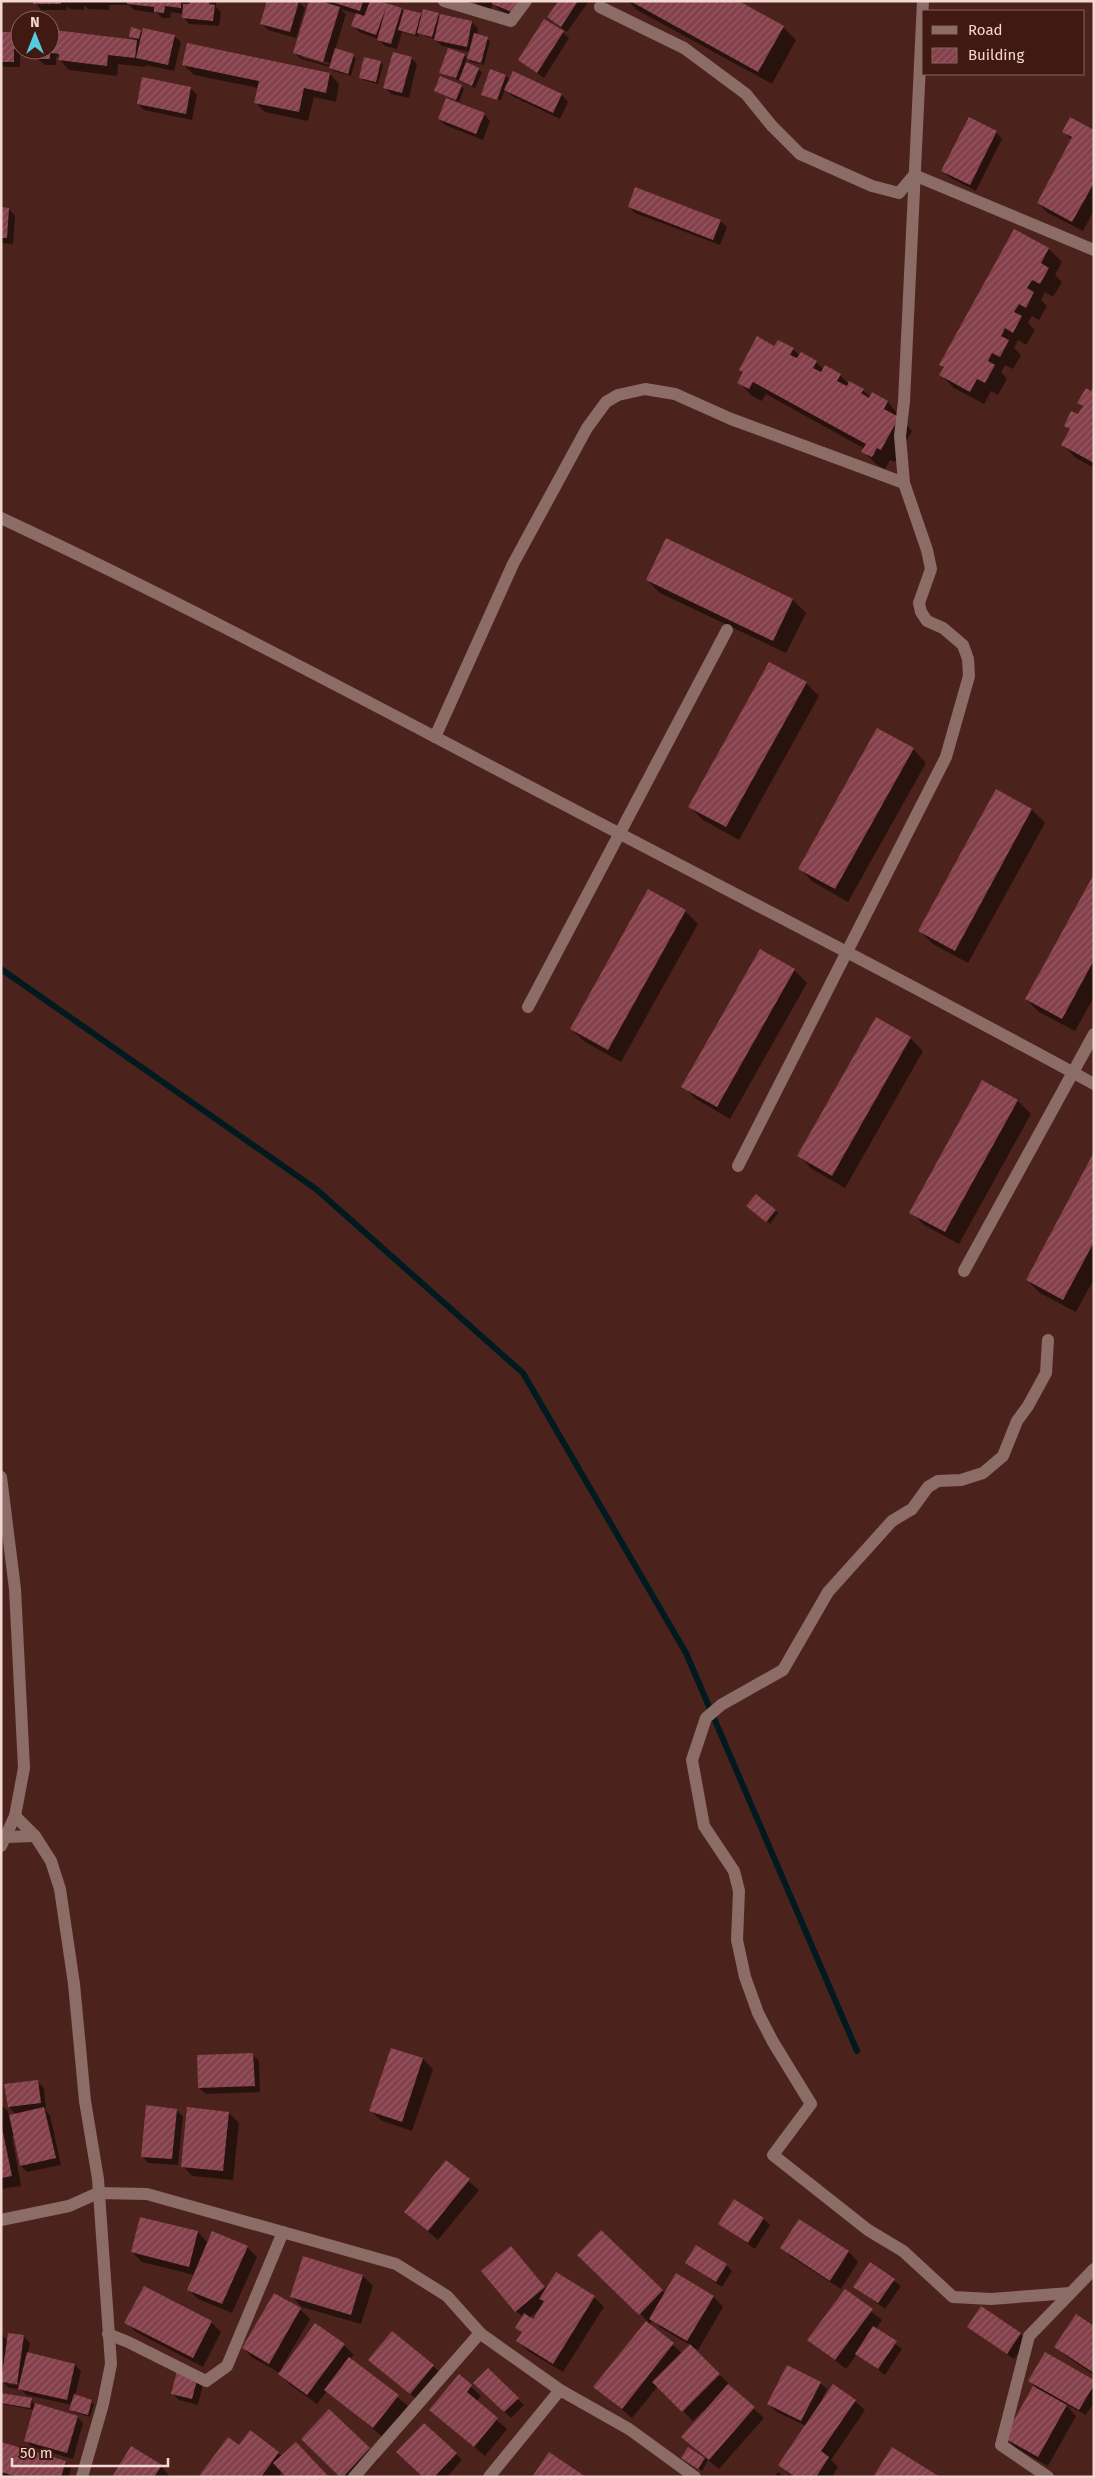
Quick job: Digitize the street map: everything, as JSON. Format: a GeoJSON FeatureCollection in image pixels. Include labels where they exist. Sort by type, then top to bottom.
{"type":"FeatureCollection","features":[{"type":"Feature","properties":{"kind":"street"},"geometry":{"type":"LineString","coordinates":[[444,1],[511,21],[526,1]]}},
{"type":"Feature","properties":{"kind":"street"},"geometry":{"type":"LineString","coordinates":[[600,7],[684,48],[746,94],[772,126],[800,154],[872,186],[899,193],[914,175]]}},
{"type":"Feature","properties":{"kind":"street"},"geometry":{"type":"LineString","coordinates":[[738,1166],[946,757],[968,676],[968,659],[963,645],[943,628],[927,621],[921,612],[920,603],[931,569],[927,550],[904,483],[900,436],[904,401],[922,20]]}},
{"type":"Feature","properties":{"kind":"street"},"geometry":{"type":"LineString","coordinates":[[914,175],[1094,250]]}},
{"type":"Feature","properties":{"kind":"street"},"geometry":{"type":"LineString","coordinates":[[435,737],[527,538],[587,428],[606,402],[618,395],[645,388],[675,394],[731,419],[904,483]]}},
{"type":"Feature","properties":{"kind":"street"},"geometry":{"type":"LineString","coordinates":[[1,518],[73,552],[435,737],[848,951],[1094,1084]]}},
{"type":"Feature","properties":{"kind":"street"},"geometry":{"type":"LineString","coordinates":[[528,1007],[727,630]]}},
{"type":"Feature","properties":{"kind":"street"},"geometry":{"type":"LineString","coordinates":[[964,1271],[1094,1034]]}},
{"type":"Feature","properties":{"kind":"street"},"geometry":{"type":"LineString","coordinates":[[1048,1340],[1046,1374],[1017,1421],[1003,1456],[983,1474],[961,1480],[938,1481],[928,1487],[912,1509],[892,1521],[828,1592],[783,1670],[721,1705],[706,1718],[692,1760],[704,1826],[734,1872],[739,1891],[737,1940],[745,1977],[758,2013],[773,2042],[811,2104],[773,2155],[868,2230],[902,2252],[953,2297],[991,2298],[1070,2293]]}},
{"type":"Feature","properties":{"kind":"street"},"geometry":{"type":"LineString","coordinates":[[1,1477],[16,1589],[23,1711],[24,1768],[15,1816],[3,1842]]}},
{"type":"Feature","properties":{"kind":"street"},"geometry":{"type":"LineString","coordinates":[[15,1816],[35,1836],[51,1861],[66,1913],[85,2101],[98,2193],[111,2364],[103,2404],[82,2477]]}},
{"type":"Feature","properties":{"kind":"street"},"geometry":{"type":"LineString","coordinates":[[3,1842],[35,1836]]}},
{"type":"Feature","properties":{"kind":"street"},"geometry":{"type":"LineString","coordinates":[[1,2220],[69,2206],[98,2193],[147,2194],[396,2264],[447,2296],[480,2333],[560,2390],[629,2429],[695,2477]]}},
{"type":"Feature","properties":{"kind":"street"},"geometry":{"type":"LineString","coordinates":[[108,2334],[206,2380],[226,2366],[283,2232]]}},
{"type":"Feature","properties":{"kind":"street"},"geometry":{"type":"LineString","coordinates":[[1048,2477],[1001,2445],[1029,2336],[1094,2269]]}},
{"type":"Feature","properties":{"kind":"street"},"geometry":{"type":"LineString","coordinates":[[354,2477],[480,2333]]}},
{"type":"Feature","properties":{"kind":"street"},"geometry":{"type":"LineString","coordinates":[[489,2477],[560,2390]]}},
{"type":"Feature","properties":{"kind":"building"},"geometry":{"type":"Polygon","coordinates":[[[33,1],[61,1],[61,4],[33,4],[33,1]]]}},
{"type":"Feature","properties":{"kind":"building"},"geometry":{"type":"Polygon","coordinates":[[[127,1],[181,1],[181,8],[165,6],[164,13],[154,12],[154,7],[127,4],[127,1]]]}},
{"type":"Feature","properties":{"kind":"building"},"geometry":{"type":"Polygon","coordinates":[[[190,1],[210,1],[209,4],[215,5],[213,21],[182,18],[183,4],[190,4],[190,1]]]}},
{"type":"Feature","properties":{"kind":"building"},"geometry":{"type":"Polygon","coordinates":[[[267,1],[299,1],[290,32],[260,24],[267,1]]]}},
{"type":"Feature","properties":{"kind":"building"},"geometry":{"type":"Polygon","coordinates":[[[309,1],[321,1],[340,7],[323,62],[293,53],[309,1]]]}},
{"type":"Feature","properties":{"kind":"building"},"geometry":{"type":"Polygon","coordinates":[[[329,1],[363,1],[360,11],[329,1]]]}},
{"type":"Feature","properties":{"kind":"building"},"geometry":{"type":"Polygon","coordinates":[[[370,1],[379,1],[402,8],[391,44],[377,40],[386,8],[376,35],[351,26],[356,13],[364,16],[370,1]]]}},
{"type":"Feature","properties":{"kind":"building"},"geometry":{"type":"Polygon","coordinates":[[[493,1],[519,1],[514,13],[492,4],[493,1]]]}},
{"type":"Feature","properties":{"kind":"building"},"geometry":{"type":"Polygon","coordinates":[[[555,1],[578,1],[561,27],[547,17],[557,3],[555,1]]]}},
{"type":"Feature","properties":{"kind":"building"},"geometry":{"type":"Polygon","coordinates":[[[630,1],[739,1],[784,26],[758,72],[630,1]]]}},
{"type":"Feature","properties":{"kind":"building"},"geometry":{"type":"Polygon","coordinates":[[[404,9],[421,13],[415,35],[398,30],[404,9]]]}},
{"type":"Feature","properties":{"kind":"building"},"geometry":{"type":"Polygon","coordinates":[[[423,9],[439,13],[432,37],[417,33],[423,9]]]}},
{"type":"Feature","properties":{"kind":"building"},"geometry":{"type":"Polygon","coordinates":[[[440,14],[472,21],[467,47],[434,40],[440,14]]]}},
{"type":"Feature","properties":{"kind":"building"},"geometry":{"type":"Polygon","coordinates":[[[544,19],[564,31],[537,73],[518,60],[544,19]]]}},
{"type":"Feature","properties":{"kind":"building"},"geometry":{"type":"Polygon","coordinates":[[[131,27],[141,30],[139,39],[129,37],[131,27]]]}},
{"type":"Feature","properties":{"kind":"building"},"geometry":{"type":"Polygon","coordinates":[[[143,28],[175,35],[168,65],[136,58],[143,28]]]}},
{"type":"Feature","properties":{"kind":"building"},"geometry":{"type":"Polygon","coordinates":[[[60,31],[137,40],[135,58],[108,55],[107,66],[58,60],[60,60],[60,31]]]}},
{"type":"Feature","properties":{"kind":"building"},"geometry":{"type":"Polygon","coordinates":[[[1,32],[10,32],[10,60],[14,60],[14,62],[1,62],[1,32]]]}},
{"type":"Feature","properties":{"kind":"building"},"geometry":{"type":"Polygon","coordinates":[[[474,33],[488,37],[481,63],[467,59],[474,33]]]}},
{"type":"Feature","properties":{"kind":"building"},"geometry":{"type":"Polygon","coordinates":[[[187,43],[330,73],[326,93],[304,88],[299,112],[254,103],[259,81],[182,65],[187,43]]]}},
{"type":"Feature","properties":{"kind":"building"},"geometry":{"type":"Polygon","coordinates":[[[335,48],[354,54],[348,74],[329,68],[335,48]]]}},
{"type":"Feature","properties":{"kind":"building"},"geometry":{"type":"Polygon","coordinates":[[[448,48],[465,54],[456,78],[439,73],[448,48]]]}},
{"type":"Feature","properties":{"kind":"building"},"geometry":{"type":"Polygon","coordinates":[[[393,52],[412,57],[402,93],[383,88],[393,52]]]}},
{"type":"Feature","properties":{"kind":"building"},"geometry":{"type":"Polygon","coordinates":[[[364,57],[381,61],[376,82],[359,78],[364,57]]]}},
{"type":"Feature","properties":{"kind":"building"},"geometry":{"type":"Polygon","coordinates":[[[466,62],[479,68],[472,86],[459,80],[466,62]]]}},
{"type":"Feature","properties":{"kind":"building"},"geometry":{"type":"Polygon","coordinates":[[[490,69],[506,75],[497,100],[481,95],[490,69]]]}},
{"type":"Feature","properties":{"kind":"building"},"geometry":{"type":"Polygon","coordinates":[[[513,71],[562,94],[553,113],[504,90],[513,71]]]}},
{"type":"Feature","properties":{"kind":"building"},"geometry":{"type":"Polygon","coordinates":[[[440,76],[462,85],[456,100],[434,91],[440,76]]]}},
{"type":"Feature","properties":{"kind":"building"},"geometry":{"type":"Polygon","coordinates":[[[142,77],[191,87],[186,114],[137,104],[142,77]]]}},
{"type":"Feature","properties":{"kind":"building"},"geometry":{"type":"Polygon","coordinates":[[[446,98],[485,113],[476,134],[438,119],[446,98]]]}},
{"type":"Feature","properties":{"kind":"building"},"geometry":{"type":"Polygon","coordinates":[[[969,117],[997,131],[970,185],[941,171],[969,117]]]}},
{"type":"Feature","properties":{"kind":"building"},"geometry":{"type":"Polygon","coordinates":[[[1070,117],[1094,130],[1094,183],[1072,222],[1037,203],[1072,137],[1062,132],[1070,117]]]}},
{"type":"Feature","properties":{"kind":"building"},"geometry":{"type":"Polygon","coordinates":[[[635,187],[721,220],[713,240],[628,207],[635,187]]]}},
{"type":"Feature","properties":{"kind":"building"},"geometry":{"type":"Polygon","coordinates":[[[1,207],[9,208],[7,238],[1,238],[1,207]]]}},
{"type":"Feature","properties":{"kind":"building"},"geometry":{"type":"Polygon","coordinates":[[[1014,229],[1049,248],[1041,263],[1049,268],[1040,284],[1032,280],[1027,288],[1034,292],[1026,308],[1019,304],[1014,312],[1022,316],[1013,333],[1005,328],[1001,336],[1009,340],[1000,357],[992,353],[988,361],[995,365],[985,383],[977,379],[970,392],[939,375],[944,367],[939,365],[1014,229]]]}},
{"type":"Feature","properties":{"kind":"building"},"geometry":{"type":"Polygon","coordinates":[[[757,336],[774,346],[778,340],[794,348],[790,355],[797,358],[801,352],[817,361],[813,368],[821,372],[825,365],[841,374],[837,381],[847,386],[849,381],[864,389],[861,393],[869,398],[872,392],[888,401],[884,409],[899,417],[881,450],[877,448],[872,457],[861,452],[866,444],[753,382],[749,389],[737,383],[743,372],[739,370],[757,336]]]}},
{"type":"Feature","properties":{"kind":"building"},"geometry":{"type":"Polygon","coordinates":[[[1094,385],[1094,463],[1061,445],[1070,429],[1064,426],[1071,411],[1078,414],[1083,406],[1077,403],[1086,388],[1091,391],[1094,385]]]}},
{"type":"Feature","properties":{"kind":"building"},"geometry":{"type":"Polygon","coordinates":[[[666,538],[793,599],[773,641],[646,580],[666,538]]]}},
{"type":"Feature","properties":{"kind":"building"},"geometry":{"type":"Polygon","coordinates":[[[769,662],[807,682],[726,827],[688,807],[769,662]]]}},
{"type":"Feature","properties":{"kind":"building"},"geometry":{"type":"Polygon","coordinates":[[[877,728],[914,748],[835,889],[798,869],[877,728]]]}},
{"type":"Feature","properties":{"kind":"building"},"geometry":{"type":"Polygon","coordinates":[[[996,789],[1032,809],[955,951],[918,931],[996,789]]]}},
{"type":"Feature","properties":{"kind":"building"},"geometry":{"type":"Polygon","coordinates":[[[1094,874],[1094,960],[1062,1019],[1025,999],[1094,874]]]}},
{"type":"Feature","properties":{"kind":"building"},"geometry":{"type":"Polygon","coordinates":[[[648,889],[686,910],[608,1050],[570,1029],[648,889]]]}},
{"type":"Feature","properties":{"kind":"building"},"geometry":{"type":"Polygon","coordinates":[[[760,949],[795,969],[717,1107],[681,1087],[760,949]]]}},
{"type":"Feature","properties":{"kind":"building"},"geometry":{"type":"Polygon","coordinates":[[[876,1017],[911,1037],[832,1176],[797,1156],[876,1017]]]}},
{"type":"Feature","properties":{"kind":"building"},"geometry":{"type":"Polygon","coordinates":[[[982,1080],[1018,1100],[945,1232],[909,1213],[982,1080]]]}},
{"type":"Feature","properties":{"kind":"building"},"geometry":{"type":"Polygon","coordinates":[[[1094,1152],[1094,1242],[1063,1300],[1026,1280],[1094,1152]]]}},
{"type":"Feature","properties":{"kind":"building"},"geometry":{"type":"Polygon","coordinates":[[[756,1194],[776,1210],[766,1222],[746,1206],[756,1194]]]}},
{"type":"Feature","properties":{"kind":"building"},"geometry":{"type":"Polygon","coordinates":[[[391,2048],[423,2058],[402,2122],[369,2111],[391,2048]]]}},
{"type":"Feature","properties":{"kind":"building"},"geometry":{"type":"Polygon","coordinates":[[[253,2053],[255,2086],[198,2088],[197,2055],[253,2053]]]}},
{"type":"Feature","properties":{"kind":"building"},"geometry":{"type":"Polygon","coordinates":[[[38,2080],[41,2103],[8,2107],[4,2084],[38,2080]]]}},
{"type":"Feature","properties":{"kind":"building"},"geometry":{"type":"Polygon","coordinates":[[[146,2105],[177,2109],[172,2159],[141,2157],[146,2105]]]}},
{"type":"Feature","properties":{"kind":"building"},"geometry":{"type":"Polygon","coordinates":[[[44,2107],[56,2158],[20,2166],[9,2115],[44,2107]]]}},
{"type":"Feature","properties":{"kind":"building"},"geometry":{"type":"Polygon","coordinates":[[[187,2107],[229,2112],[223,2171],[181,2167],[187,2107]]]}},
{"type":"Feature","properties":{"kind":"building"},"geometry":{"type":"Polygon","coordinates":[[[1,2123],[12,2176],[1,2178],[1,2123]]]}},
{"type":"Feature","properties":{"kind":"building"},"geometry":{"type":"Polygon","coordinates":[[[446,2160],[470,2179],[428,2231],[404,2212],[446,2160]]]}},
{"type":"Feature","properties":{"kind":"building"},"geometry":{"type":"Polygon","coordinates":[[[734,2199],[764,2218],[748,2243],[718,2224],[734,2199]]]}},
{"type":"Feature","properties":{"kind":"building"},"geometry":{"type":"Polygon","coordinates":[[[140,2217],[198,2231],[189,2267],[131,2252],[140,2217]]]}},
{"type":"Feature","properties":{"kind":"building"},"geometry":{"type":"Polygon","coordinates":[[[799,2219],[849,2251],[830,2281],[780,2248],[799,2219]]]}},
{"type":"Feature","properties":{"kind":"building"},"geometry":{"type":"Polygon","coordinates":[[[601,2230],[663,2290],[639,2315],[577,2255],[601,2230]]]}},
{"type":"Feature","properties":{"kind":"building"},"geometry":{"type":"Polygon","coordinates":[[[212,2231],[248,2246],[222,2304],[187,2290],[212,2231]]]}},
{"type":"Feature","properties":{"kind":"building"},"geometry":{"type":"Polygon","coordinates":[[[696,2245],[727,2264],[716,2282],[685,2263],[696,2245]]]}},
{"type":"Feature","properties":{"kind":"building"},"geometry":{"type":"Polygon","coordinates":[[[511,2246],[545,2287],[515,2312],[481,2271],[511,2246]]]}},
{"type":"Feature","properties":{"kind":"building"},"geometry":{"type":"Polygon","coordinates":[[[303,2256],[363,2275],[351,2315],[290,2297],[303,2256]]]}},
{"type":"Feature","properties":{"kind":"building"},"geometry":{"type":"Polygon","coordinates":[[[870,2262],[895,2279],[878,2303],[853,2287],[870,2262]]]}},
{"type":"Feature","properties":{"kind":"building"},"geometry":{"type":"Polygon","coordinates":[[[556,2272],[595,2296],[553,2364],[516,2341],[522,2332],[515,2328],[524,2313],[533,2319],[544,2301],[539,2299],[556,2272]]]}},
{"type":"Feature","properties":{"kind":"building"},"geometry":{"type":"Polygon","coordinates":[[[676,2273],[714,2296],[687,2341],[649,2319],[676,2273]]]}},
{"type":"Feature","properties":{"kind":"building"},"geometry":{"type":"Polygon","coordinates":[[[144,2286],[212,2321],[193,2358],[124,2323],[144,2286]]]}},
{"type":"Feature","properties":{"kind":"building"},"geometry":{"type":"Polygon","coordinates":[[[845,2289],[873,2309],[835,2360],[807,2340],[845,2289]]]}},
{"type":"Feature","properties":{"kind":"building"},"geometry":{"type":"Polygon","coordinates":[[[274,2293],[301,2308],[269,2364],[242,2348],[274,2293]]]}},
{"type":"Feature","properties":{"kind":"building"},"geometry":{"type":"Polygon","coordinates":[[[981,2306],[1021,2333],[1007,2354],[967,2327],[981,2306]]]}},
{"type":"Feature","properties":{"kind":"building"},"geometry":{"type":"Polygon","coordinates":[[[1076,2314],[1094,2326],[1094,2373],[1054,2347],[1076,2314]]]}},
{"type":"Feature","properties":{"kind":"building"},"geometry":{"type":"Polygon","coordinates":[[[646,2321],[674,2343],[622,2409],[593,2387],[646,2321]]]}},
{"type":"Feature","properties":{"kind":"building"},"geometry":{"type":"Polygon","coordinates":[[[315,2323],[345,2344],[307,2395],[278,2374],[315,2323]]]}},
{"type":"Feature","properties":{"kind":"building"},"geometry":{"type":"Polygon","coordinates":[[[873,2326],[897,2341],[878,2369],[855,2354],[873,2326]]]}},
{"type":"Feature","properties":{"kind":"building"},"geometry":{"type":"Polygon","coordinates":[[[392,2331],[434,2365],[410,2394],[368,2360],[392,2331]]]}},
{"type":"Feature","properties":{"kind":"building"},"geometry":{"type":"Polygon","coordinates":[[[8,2333],[24,2335],[17,2384],[1,2382],[8,2333]]]}},
{"type":"Feature","properties":{"kind":"building"},"geometry":{"type":"Polygon","coordinates":[[[690,2344],[720,2374],[682,2412],[652,2382],[690,2344]]]}},
{"type":"Feature","properties":{"kind":"building"},"geometry":{"type":"Polygon","coordinates":[[[27,2352],[75,2364],[67,2400],[18,2389],[27,2352]]]}},
{"type":"Feature","properties":{"kind":"building"},"geometry":{"type":"Polygon","coordinates":[[[1045,2352],[1094,2380],[1094,2385],[1079,2410],[1028,2381],[1045,2352]]]}},
{"type":"Feature","properties":{"kind":"building"},"geometry":{"type":"Polygon","coordinates":[[[349,2357],[399,2395],[373,2428],[324,2390],[349,2357]]]}},
{"type":"Feature","properties":{"kind":"building"},"geometry":{"type":"Polygon","coordinates":[[[787,2365],[821,2382],[801,2421],[767,2404],[787,2365]]]}},
{"type":"Feature","properties":{"kind":"building"},"geometry":{"type":"Polygon","coordinates":[[[488,2368],[519,2398],[504,2412],[473,2383],[488,2368]]]}},
{"type":"Feature","properties":{"kind":"building"},"geometry":{"type":"Polygon","coordinates":[[[177,2371],[198,2376],[192,2399],[171,2394],[177,2371]]]}},
{"type":"Feature","properties":{"kind":"building"},"geometry":{"type":"Polygon","coordinates":[[[459,2374],[472,2385],[467,2392],[498,2418],[474,2447],[429,2410],[459,2374]]]}},
{"type":"Feature","properties":{"kind":"building"},"geometry":{"type":"Polygon","coordinates":[[[728,2384],[755,2407],[709,2460],[681,2437],[728,2384]]]}},
{"type":"Feature","properties":{"kind":"building"},"geometry":{"type":"Polygon","coordinates":[[[833,2384],[856,2400],[821,2451],[829,2457],[816,2477],[795,2477],[778,2465],[833,2384]]]}},
{"type":"Feature","properties":{"kind":"building"},"geometry":{"type":"Polygon","coordinates":[[[1033,2386],[1067,2405],[1038,2457],[1004,2438],[1033,2386]]]}},
{"type":"Feature","properties":{"kind":"building"},"geometry":{"type":"Polygon","coordinates":[[[1,2393],[32,2398],[30,2408],[1,2403],[1,2393]]]}},
{"type":"Feature","properties":{"kind":"building"},"geometry":{"type":"Polygon","coordinates":[[[74,2394],[92,2400],[88,2415],[69,2410],[74,2394]]]}},
{"type":"Feature","properties":{"kind":"building"},"geometry":{"type":"Polygon","coordinates":[[[35,2403],[78,2416],[67,2453],[24,2441],[35,2403]]]}},
{"type":"Feature","properties":{"kind":"building"},"geometry":{"type":"Polygon","coordinates":[[[329,2409],[370,2448],[343,2477],[340,2477],[301,2439],[329,2409]]]}},
{"type":"Feature","properties":{"kind":"building"},"geometry":{"type":"Polygon","coordinates":[[[424,2423],[457,2453],[434,2477],[423,2477],[396,2452],[424,2423]]]}},
{"type":"Feature","properties":{"kind":"building"},"geometry":{"type":"Polygon","coordinates":[[[250,2430],[279,2452],[261,2477],[199,2476],[228,2437],[239,2445],[250,2430]]]}},
{"type":"Feature","properties":{"kind":"building"},"geometry":{"type":"Polygon","coordinates":[[[1,2442],[66,2461],[61,2477],[18,2477],[1,2472],[1,2442]]]}},
{"type":"Feature","properties":{"kind":"building"},"geometry":{"type":"Polygon","coordinates":[[[296,2442],[329,2477],[286,2477],[273,2463],[296,2442]]]}},
{"type":"Feature","properties":{"kind":"building"},"geometry":{"type":"Polygon","coordinates":[[[131,2446],[162,2465],[154,2477],[112,2477],[131,2446]]]}},
{"type":"Feature","properties":{"kind":"building"},"geometry":{"type":"Polygon","coordinates":[[[688,2447],[705,2458],[698,2469],[681,2458],[688,2447]]]}},
{"type":"Feature","properties":{"kind":"building"},"geometry":{"type":"Polygon","coordinates":[[[892,2447],[940,2477],[873,2477],[892,2447]]]}},
{"type":"Feature","properties":{"kind":"building"},"geometry":{"type":"Polygon","coordinates":[[[549,2452],[586,2477],[532,2477],[549,2452]]]}},
{"type":"Feature","properties":{"kind":"waterway"},"geometry":{"type":"LineString","coordinates":[[1,969],[316,1189],[523,1373],[686,1653],[857,2051]]}}]}
